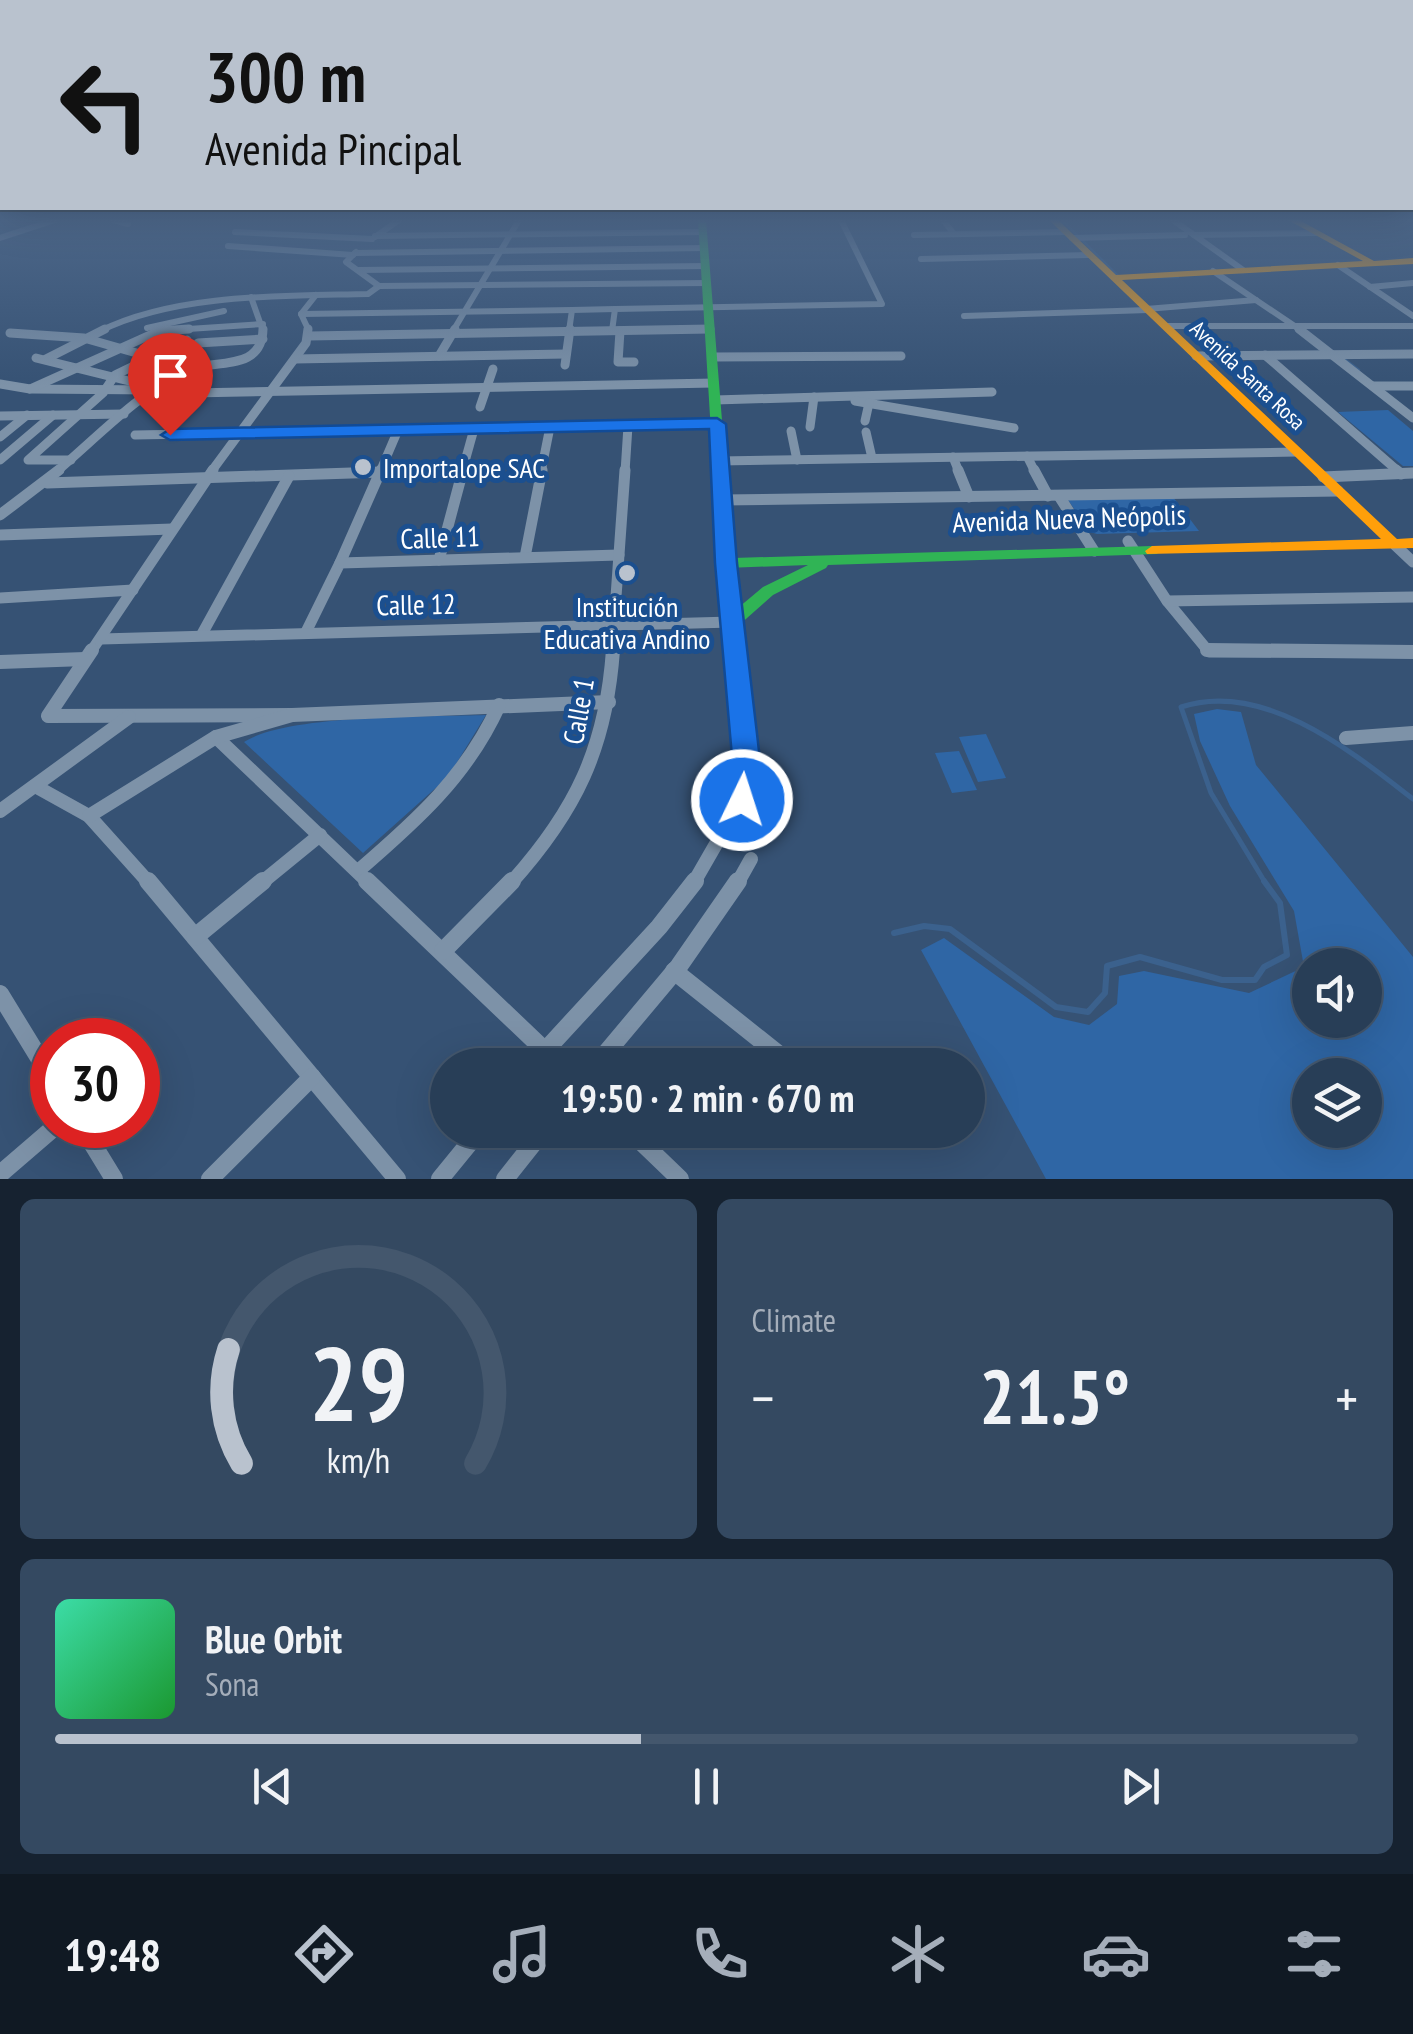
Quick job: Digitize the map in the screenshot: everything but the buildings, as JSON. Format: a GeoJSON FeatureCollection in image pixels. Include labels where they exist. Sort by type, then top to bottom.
{"type":"FeatureCollection","features":[{"type":"Feature","properties":{"kind":"street"},"geometry":{"type":"LineString","coordinates":[[365,275],[379,286]]}},
{"type":"Feature","properties":{"kind":"street"},"geometry":{"type":"LineString","coordinates":[[439,356],[487,275]]}},
{"type":"Feature","properties":{"kind":"street"},"geometry":{"type":"LineString","coordinates":[[354,313],[379,286],[685,275]]}},
{"type":"Feature","properties":{"kind":"street"},"geometry":{"type":"LineString","coordinates":[[547,1048],[680,900],[708,863],[742,800],[747,768],[726,558],[706,275]]}},
{"type":"Feature","properties":{"kind":"street"},"geometry":{"type":"LineString","coordinates":[[300,314],[882,304],[868,275]]}},
{"type":"Feature","properties":{"kind":"street","name":"Avenida Santa Rosa"},"geometry":{"type":"LineString","coordinates":[[1111,275],[1413,562]]}},
{"type":"Feature","properties":{"kind":"street"},"geometry":{"type":"LineString","coordinates":[[1114,278],[1148,275]]}},
{"type":"Feature","properties":{"kind":"street"},"geometry":{"type":"LineString","coordinates":[[1235,275],[1256,300],[1413,418]]}},
{"type":"Feature","properties":{"kind":"street"},"geometry":{"type":"LineString","coordinates":[[1353,275],[1412,314]]}},
{"type":"Feature","properties":{"kind":"street"},"geometry":{"type":"LineString","coordinates":[[1370,286],[1413,283]]}},
{"type":"Feature","properties":{"kind":"street"},"geometry":{"type":"LineString","coordinates":[[136,390],[138,384],[41,358],[118,322],[230,298],[368,294]]}},
{"type":"Feature","properties":{"kind":"street"},"geometry":{"type":"LineString","coordinates":[[300,314],[316,296]]}},
{"type":"Feature","properties":{"kind":"street"},"geometry":{"type":"LineString","coordinates":[[1,517],[124,414],[189,368],[248,358],[263,339],[263,324],[251,297]]}},
{"type":"Feature","properties":{"kind":"street"},"geometry":{"type":"LineString","coordinates":[[964,316],[1147,310],[1256,300]]}},
{"type":"Feature","properties":{"kind":"street"},"geometry":{"type":"LineString","coordinates":[[615,309],[618,362],[634,362]]}},
{"type":"Feature","properties":{"kind":"street"},"geometry":{"type":"LineString","coordinates":[[295,359],[439,356],[565,360],[572,310]]}},
{"type":"Feature","properties":{"kind":"street"},"geometry":{"type":"LineString","coordinates":[[148,328],[224,311]]}},
{"type":"Feature","properties":{"kind":"street"},"geometry":{"type":"LineString","coordinates":[[300,314],[309,336]]}},
{"type":"Feature","properties":{"kind":"street"},"geometry":{"type":"LineString","coordinates":[[30,389],[170,329],[263,324]]}},
{"type":"Feature","properties":{"kind":"street"},"geometry":{"type":"LineString","coordinates":[[1164,326],[1413,326]]}},
{"type":"Feature","properties":{"kind":"street"},"geometry":{"type":"LineString","coordinates":[[309,336],[710,329]]}},
{"type":"Feature","properties":{"kind":"street"},"geometry":{"type":"LineString","coordinates":[[10,333],[87,338],[189,368]]}},
{"type":"Feature","properties":{"kind":"street"},"geometry":{"type":"LineString","coordinates":[[309,336],[206,479],[48,716],[292,714],[609,702]]}},
{"type":"Feature","properties":{"kind":"street"},"geometry":{"type":"LineString","coordinates":[[28,460],[106,390],[114,376],[193,341],[263,339]]}},
{"type":"Feature","properties":{"kind":"street"},"geometry":{"type":"LineString","coordinates":[[1196,356],[1413,354]]}},
{"type":"Feature","properties":{"kind":"street"},"geometry":{"type":"LineString","coordinates":[[1265,355],[1407,473]]}},
{"type":"Feature","properties":{"kind":"street"},"geometry":{"type":"LineString","coordinates":[[712,357],[901,356]]}},
{"type":"Feature","properties":{"kind":"street"},"geometry":{"type":"LineString","coordinates":[[480,408],[493,369]]}},
{"type":"Feature","properties":{"kind":"street"},"geometry":{"type":"LineString","coordinates":[[190,393],[714,383]]}},
{"type":"Feature","properties":{"kind":"street"},"geometry":{"type":"LineString","coordinates":[[0,384],[30,389],[157,390]]}},
{"type":"Feature","properties":{"kind":"street"},"geometry":{"type":"LineString","coordinates":[[1373,386],[1413,386]]}},
{"type":"Feature","properties":{"kind":"street"},"geometry":{"type":"LineString","coordinates":[[715,400],[992,392]]}},
{"type":"Feature","properties":{"kind":"street"},"geometry":{"type":"LineString","coordinates":[[810,427],[814,397]]}},
{"type":"Feature","properties":{"kind":"street"},"geometry":{"type":"LineString","coordinates":[[831,397],[1014,428]]}},
{"type":"Feature","properties":{"kind":"street"},"geometry":{"type":"LineString","coordinates":[[869,403],[865,426],[872,458]]}},
{"type":"Feature","properties":{"kind":"street"},"geometry":{"type":"LineString","coordinates":[[0,416],[124,414]]}},
{"type":"Feature","properties":{"kind":"street"},"geometry":{"type":"LineString","coordinates":[[0,460],[53,415]]}},
{"type":"Feature","properties":{"kind":"street"},"geometry":{"type":"LineString","coordinates":[[0,437],[27,416]]}},
{"type":"Feature","properties":{"kind":"street"},"geometry":{"type":"LineString","coordinates":[[135,436],[717,424]]}},
{"type":"Feature","properties":{"kind":"street","name":"Calle 1"},"geometry":{"type":"LineString","coordinates":[[442,951],[538,855],[590,774],[609,702],[628,426]]}},
{"type":"Feature","properties":{"kind":"street"},"geometry":{"type":"LineString","coordinates":[[525,557],[550,427]]}},
{"type":"Feature","properties":{"kind":"street"},"geometry":{"type":"LineString","coordinates":[[438,560],[474,429]]}},
{"type":"Feature","properties":{"kind":"street"},"geometry":{"type":"LineString","coordinates":[[306,632],[398,430]]}},
{"type":"Feature","properties":{"kind":"street"},"geometry":{"type":"LineString","coordinates":[[791,432],[797,460]]}},
{"type":"Feature","properties":{"kind":"street"},"geometry":{"type":"LineString","coordinates":[[720,461],[1297,452]]}},
{"type":"Feature","properties":{"kind":"street"},"geometry":{"type":"LineString","coordinates":[[1027,456],[1091,546]]}},
{"type":"Feature","properties":{"kind":"street"},"geometry":{"type":"LineString","coordinates":[[953,457],[969,497]]}},
{"type":"Feature","properties":{"kind":"street"},"geometry":{"type":"LineString","coordinates":[[0,460],[70,460]]}},
{"type":"Feature","properties":{"kind":"street"},"geometry":{"type":"LineString","coordinates":[[47,482],[381,472]]}},
{"type":"Feature","properties":{"kind":"street"},"geometry":{"type":"LineString","coordinates":[[1323,477],[1407,473]]}},
{"type":"Feature","properties":{"kind":"street"},"geometry":{"type":"LineString","coordinates":[[202,634],[289,476]]}},
{"type":"Feature","properties":{"kind":"street"},"geometry":{"type":"LineString","coordinates":[[722,500],[1338,491]]}},
{"type":"Feature","properties":{"kind":"street"},"geometry":{"type":"LineString","coordinates":[[0,535],[172,529]]}},
{"type":"Feature","properties":{"kind":"street","name":"Avenida Nueva Neópolis"},"geometry":{"type":"LineString","coordinates":[[1390,540],[1413,532]]}},
{"type":"Feature","properties":{"kind":"street","name":"Avenida Nueva Neópolis"},"geometry":{"type":"LineString","coordinates":[[726,558],[835,560],[1091,546],[1390,540],[1413,543]]}},
{"type":"Feature","properties":{"kind":"street"},"geometry":{"type":"LineString","coordinates":[[1131,545],[1167,601],[1208,652],[1413,652]]}},
{"type":"Feature","properties":{"kind":"street","name":"Avenida Nueva Neópolis"},"geometry":{"type":"LineString","coordinates":[[726,558],[1070,547]]}},
{"type":"Feature","properties":{"kind":"street","name":"Calle 11"},"geometry":{"type":"LineString","coordinates":[[340,562],[618,554]]}},
{"type":"Feature","properties":{"kind":"street"},"geometry":{"type":"LineString","coordinates":[[732,622],[783,582],[835,560]]}},
{"type":"Feature","properties":{"kind":"street"},"geometry":{"type":"LineString","coordinates":[[0,598],[133,590]]}},
{"type":"Feature","properties":{"kind":"street"},"geometry":{"type":"LineString","coordinates":[[1167,601],[1413,598]]}},
{"type":"Feature","properties":{"kind":"street","name":"Calle 12"},"geometry":{"type":"LineString","coordinates":[[101,639],[732,622]]}},
{"type":"Feature","properties":{"kind":"street"},"geometry":{"type":"LineString","coordinates":[[0,662],[85,658]]}},
{"type":"Feature","properties":{"kind":"street"},"geometry":{"type":"LineString","coordinates":[[358,871],[462,776],[485,741],[499,705]]}},
{"type":"Feature","properties":{"kind":"street"},"geometry":{"type":"LineString","coordinates":[[88,816],[216,737],[292,714]]}},
{"type":"Feature","properties":{"kind":"street"},"geometry":{"type":"LineString","coordinates":[[0,811],[129,717]]}},
{"type":"Feature","properties":{"kind":"street"},"geometry":{"type":"LineString","coordinates":[[1346,738],[1413,734]]}},
{"type":"Feature","properties":{"kind":"street"},"geometry":{"type":"LineString","coordinates":[[216,737],[442,951],[529,1048]]}},
{"type":"Feature","properties":{"kind":"street"},"geometry":{"type":"LineString","coordinates":[[36,786],[88,816],[397,1179]]}},
{"type":"Feature","properties":{"kind":"street"},"geometry":{"type":"LineString","coordinates":[[195,938],[320,835]]}},
{"type":"Feature","properties":{"kind":"street"},"geometry":{"type":"LineString","coordinates":[[610,1048],[730,898],[751,859]]}},
{"type":"Feature","properties":{"kind":"street"},"geometry":{"type":"LineString","coordinates":[[674,972],[770,1048]]}},
{"type":"Feature","properties":{"kind":"street"},"geometry":{"type":"LineString","coordinates":[[0,994],[30,1043]]}},
{"type":"Feature","properties":{"kind":"street"},"geometry":{"type":"LineString","coordinates":[[210,1179],[312,1077]]}},
{"type":"Feature","properties":{"kind":"street"},"geometry":{"type":"LineString","coordinates":[[0,1174],[30,1148]]}},
{"type":"Feature","properties":{"kind":"street"},"geometry":{"type":"LineString","coordinates":[[95,1148],[114,1179]]}},
{"type":"Feature","properties":{"kind":"street"},"geometry":{"type":"LineString","coordinates":[[440,1179],[465,1148]]}},
{"type":"Feature","properties":{"kind":"street"},"geometry":{"type":"LineString","coordinates":[[505,1179],[530,1148]]}},
{"type":"Feature","properties":{"kind":"street"},"geometry":{"type":"LineString","coordinates":[[648,1148],[680,1179]]}},
{"type":"Feature","properties":{"kind":"shaded area"},"geometry":{"type":"Polygon","coordinates":[[[1388,410],[1413,431],[1413,466],[1403,466],[1338,412],[1388,410]]]}},
{"type":"Feature","properties":{"kind":"shaded area"},"geometry":{"type":"Polygon","coordinates":[[[1173,497],[1199,531],[1097,534],[1090,532],[1068,500],[1173,497]]]}},
{"type":"Feature","properties":{"kind":"shaded area"},"geometry":{"type":"Polygon","coordinates":[[[1217,709],[1241,712],[1256,765],[1413,957],[1413,1179],[1046,1179],[985,1067],[985,1048],[974,1048],[921,950],[944,938],[1054,1017],[1089,1025],[1117,1004],[1119,976],[1144,971],[1249,993],[1292,973],[1292,1038],[1382,1038],[1382,948],[1301,948],[1294,911],[1230,806],[1200,741],[1194,714],[1217,709]]]}},
{"type":"Feature","properties":{"kind":"shaded area"},"geometry":{"type":"Polygon","coordinates":[[[486,715],[448,777],[363,853],[244,742],[292,726],[325,722],[486,715]]]}},
{"type":"Feature","properties":{"kind":"shaded area"},"geometry":{"type":"Polygon","coordinates":[[[986,734],[1006,778],[978,782],[959,737],[986,734]]]}},
{"type":"Feature","properties":{"kind":"shaded area"},"geometry":{"type":"Polygon","coordinates":[[[959,751],[977,790],[952,793],[935,753],[959,751]]]}},
{"type":"Feature","properties":{"kind":"waterway"},"geometry":{"type":"LineString","coordinates":[[1120,278],[1178,277]]}},
{"type":"Feature","properties":{"kind":"waterway"},"geometry":{"type":"LineString","coordinates":[[1343,358],[1359,370]]}},
{"type":"Feature","properties":{"kind":"waterway"},"geometry":{"type":"LineString","coordinates":[[1265,883],[1211,793],[1181,707],[1212,701],[1244,703],[1275,712],[1334,742],[1413,799]]}},
{"type":"Feature","properties":{"kind":"waterway"},"geometry":{"type":"LineString","coordinates":[[894,933],[924,926],[950,929],[1056,1007],[1088,1012],[1105,993],[1107,966],[1140,957],[1222,980],[1255,980],[1264,967],[1287,955],[1280,903],[1265,883]]}},
{"type":"Feature","properties":{"kind":"traffic: fast"},"geometry":{"type":"LineString","coordinates":[[706,275],[726,563],[1152,551]]}},
{"type":"Feature","properties":{"kind":"traffic: fast"},"geometry":{"type":"LineString","coordinates":[[732,622],[768,591],[821,565]]}},
{"type":"Feature","properties":{"kind":"traffic: slow"},"geometry":{"type":"LineString","coordinates":[[1111,275],[1395,545]]}},
{"type":"Feature","properties":{"kind":"traffic: slow"},"geometry":{"type":"LineString","coordinates":[[1114,278],[1166,275]]}},
{"type":"Feature","properties":{"kind":"traffic: slow"},"geometry":{"type":"LineString","coordinates":[[1152,551],[1413,543]]}},
{"type":"Feature","properties":{"kind":"place","name":"Importalope SAC"},"geometry":{"type":"Point","coordinates":[363,467]}},
{"type":"Feature","properties":{"kind":"place","name":"Institución Educativa Andino"},"geometry":{"type":"Point","coordinates":[627,573]}},
{"type":"Feature","properties":{"kind":"route"},"geometry":{"type":"LineString","coordinates":[[170,435],[717,424],[726,563],[747,768],[742,800]]}}]}
